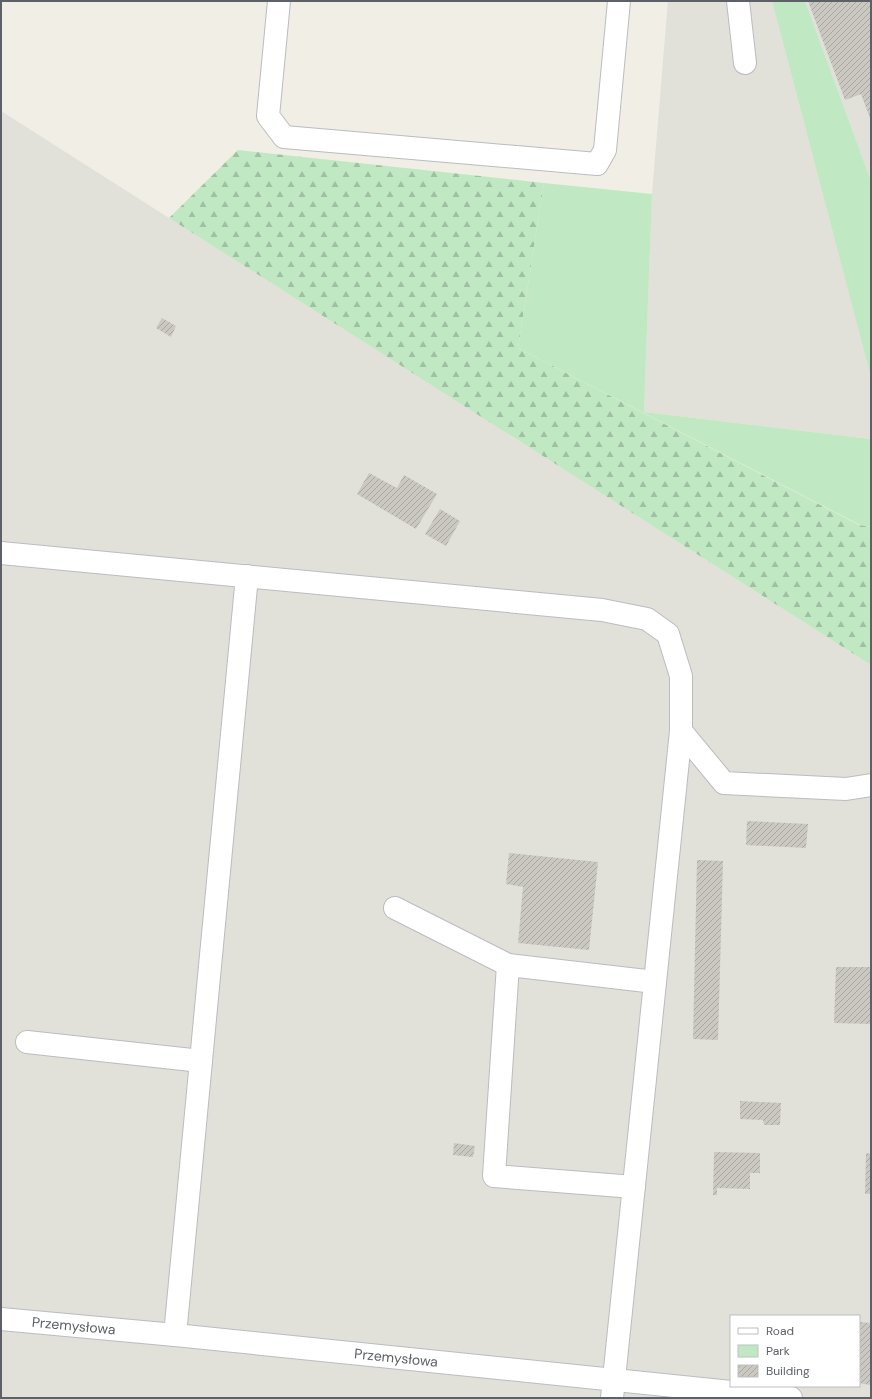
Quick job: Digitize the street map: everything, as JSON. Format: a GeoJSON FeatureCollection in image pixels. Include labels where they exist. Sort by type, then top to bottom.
{"type":"FeatureCollection","features":[{"type":"Feature","properties":{"kind":"street"},"geometry":{"type":"LineString","coordinates":[[279,1],[268,116],[284,136],[597,164],[605,150],[619,1]]}},
{"type":"Feature","properties":{"kind":"street"},"geometry":{"type":"LineString","coordinates":[[738,1],[745,63]]}},
{"type":"Feature","properties":{"kind":"street"},"geometry":{"type":"LineString","coordinates":[[1,553],[602,610],[647,619],[668,634],[681,676],[682,731],[613,1389]]}},
{"type":"Feature","properties":{"kind":"street"},"geometry":{"type":"LineString","coordinates":[[175,1335],[247,576]]}},
{"type":"Feature","properties":{"kind":"street"},"geometry":{"type":"LineString","coordinates":[[682,731],[724,783],[846,789],[871,785]]}},
{"type":"Feature","properties":{"kind":"street"},"geometry":{"type":"LineString","coordinates":[[395,908],[508,965],[655,982]]}},
{"type":"Feature","properties":{"kind":"street"},"geometry":{"type":"LineString","coordinates":[[508,965],[494,1176],[634,1187]]}},
{"type":"Feature","properties":{"kind":"street"},"geometry":{"type":"LineString","coordinates":[[27,1042],[201,1061]]}},
{"type":"Feature","properties":{"kind":"street","name":"Przemysłowa"},"geometry":{"type":"LineString","coordinates":[[1,1319],[175,1335],[613,1389],[791,1398]]}},
{"type":"Feature","properties":{"kind":"shaded area"},"geometry":{"type":"Polygon","coordinates":[[[668,1],[772,1],[871,378],[871,439],[644,412],[652,194],[668,1]]]}},
{"type":"Feature","properties":{"kind":"shaded area"},"geometry":{"type":"Polygon","coordinates":[[[805,1],[871,1],[871,181],[805,1]]]}},
{"type":"Feature","properties":{"kind":"shaded area"},"geometry":{"type":"Polygon","coordinates":[[[1,111],[871,665],[871,1398],[1,1398],[1,111]]]}},
{"type":"Feature","properties":{"kind":"green space"},"geometry":{"type":"Polygon","coordinates":[[[772,1],[805,1],[871,181],[871,378],[772,1]]]}},
{"type":"Feature","properties":{"kind":"green space"},"geometry":{"type":"Polygon","coordinates":[[[238,150],[544,183],[518,348],[859,525],[871,527],[871,665],[169,218],[238,150]]]}},
{"type":"Feature","properties":{"kind":"green space"},"geometry":{"type":"Polygon","coordinates":[[[544,183],[652,194],[644,412],[871,439],[871,527],[860,525],[518,348],[544,183]]]}},
{"type":"Feature","properties":{"kind":"building"},"geometry":{"type":"Polygon","coordinates":[[[808,1],[871,1],[871,121],[861,94],[845,100],[808,1]]]}},
{"type":"Feature","properties":{"kind":"building"},"geometry":{"type":"Polygon","coordinates":[[[162,318],[176,326],[171,337],[156,328],[162,318]]]}},
{"type":"Feature","properties":{"kind":"building"},"geometry":{"type":"Polygon","coordinates":[[[369,473],[397,488],[404,475],[437,494],[416,529],[357,494],[369,473]]]}},
{"type":"Feature","properties":{"kind":"building"},"geometry":{"type":"Polygon","coordinates":[[[440,509],[460,521],[446,546],[425,534],[440,509]]]}},
{"type":"Feature","properties":{"kind":"building"},"geometry":{"type":"Polygon","coordinates":[[[747,821],[808,824],[806,848],[746,845],[747,821]]]}},
{"type":"Feature","properties":{"kind":"building"},"geometry":{"type":"Polygon","coordinates":[[[509,853],[598,862],[589,950],[518,943],[523,887],[506,884],[509,853]]]}},
{"type":"Feature","properties":{"kind":"building"},"geometry":{"type":"Polygon","coordinates":[[[697,860],[723,861],[718,1040],[693,1039],[697,860]]]}},
{"type":"Feature","properties":{"kind":"building"},"geometry":{"type":"Polygon","coordinates":[[[836,967],[871,967],[871,1024],[834,1023],[836,967]]]}},
{"type":"Feature","properties":{"kind":"building"},"geometry":{"type":"Polygon","coordinates":[[[740,1101],[781,1103],[780,1125],[764,1125],[763,1120],[740,1119],[740,1101]]]}},
{"type":"Feature","properties":{"kind":"building"},"geometry":{"type":"Polygon","coordinates":[[[454,1143],[475,1146],[473,1157],[453,1155],[454,1143]]]}},
{"type":"Feature","properties":{"kind":"building"},"geometry":{"type":"Polygon","coordinates":[[[714,1152],[760,1153],[760,1173],[750,1173],[750,1189],[717,1188],[717,1195],[713,1195],[714,1152]]]}},
{"type":"Feature","properties":{"kind":"building"},"geometry":{"type":"Polygon","coordinates":[[[866,1153],[871,1154],[871,1194],[865,1194],[866,1153]]]}},
{"type":"Feature","properties":{"kind":"building"},"geometry":{"type":"Polygon","coordinates":[[[860,1322],[871,1323],[870,1385],[860,1383],[860,1322]]]}}]}
